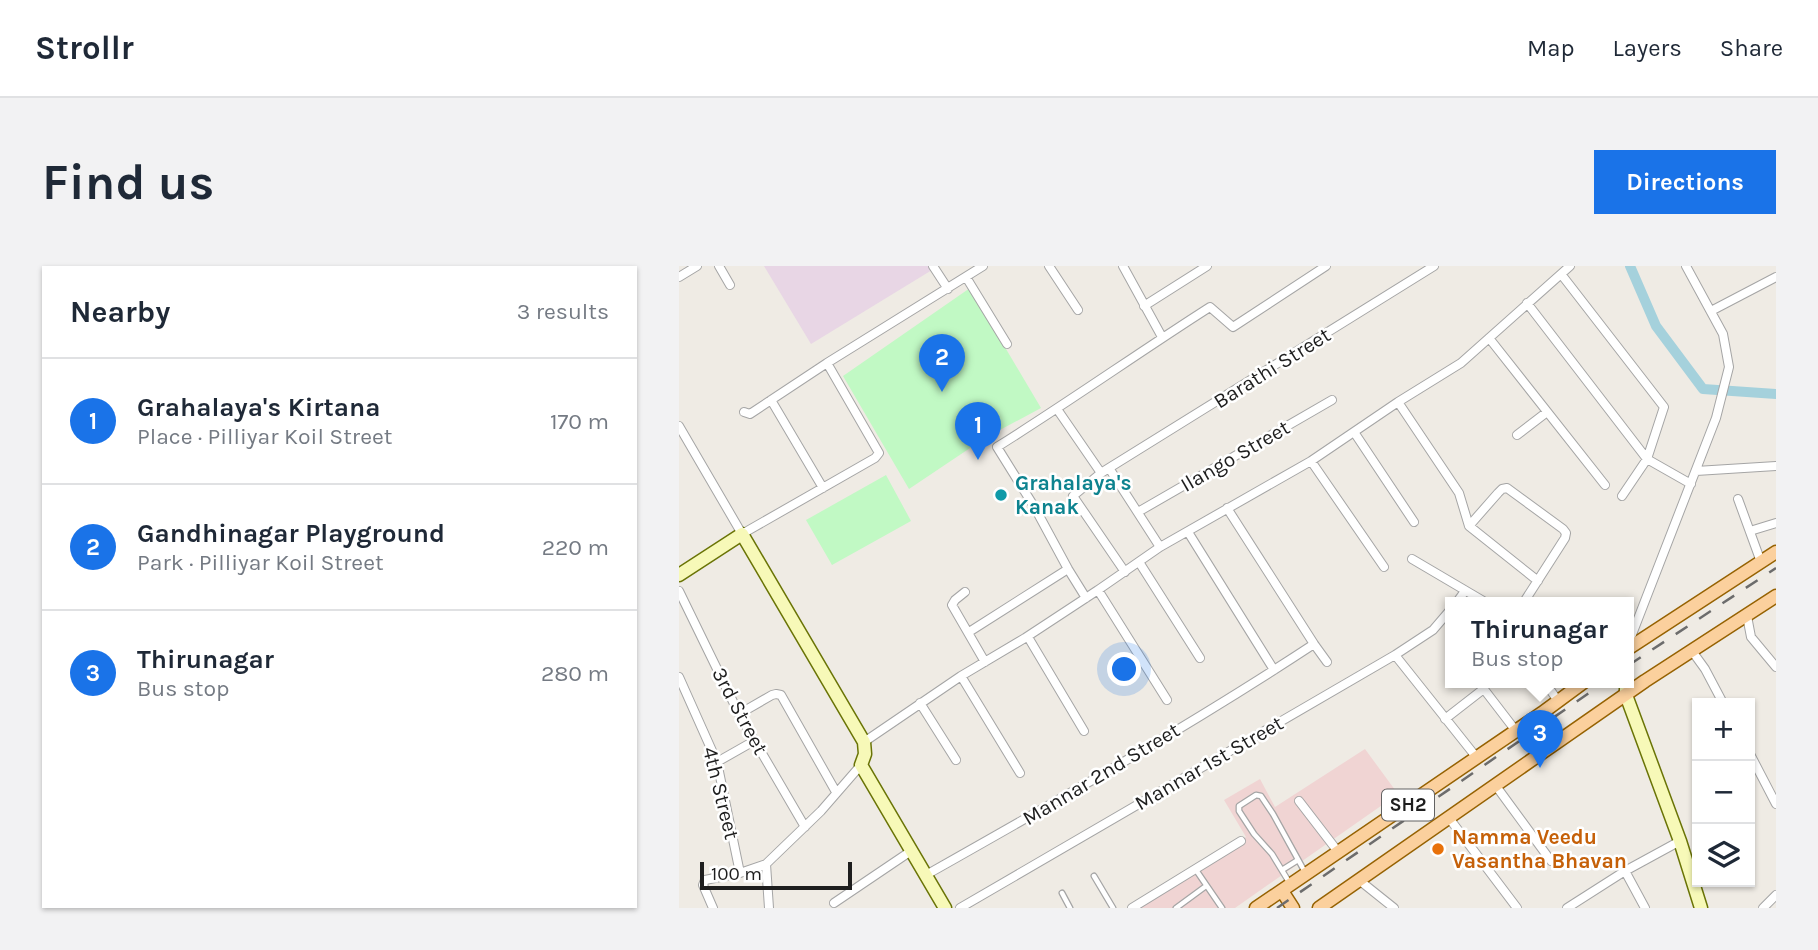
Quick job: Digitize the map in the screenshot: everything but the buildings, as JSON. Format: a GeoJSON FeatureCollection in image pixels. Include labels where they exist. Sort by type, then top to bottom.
{"type":"FeatureCollection","features":[{"type":"Feature","properties":{"kind":"main road"},"geometry":{"type":"LineString","coordinates":[[1634,645],[1776,552]]}},
{"type":"Feature","properties":{"kind":"main road","name":"SH2"},"geometry":{"type":"LineString","coordinates":[[1634,684],[1692,651],[1776,596]]}},
{"type":"Feature","properties":{"kind":"main road","name":"SH2"},"geometry":{"type":"LineString","coordinates":[[1256,908],[1576,688]]}},
{"type":"Feature","properties":{"kind":"main road","name":"SH2"},"geometry":{"type":"LineString","coordinates":[[1319,908],[1496,786],[1626,689]]}},
{"type":"Feature","properties":{"kind":"main road"},"geometry":{"type":"LineString","coordinates":[[1286,888],[1293,908]]}},
{"type":"Feature","properties":{"kind":"street"},"geometry":{"type":"LineString","coordinates":[[679,277],[697,266]]}},
{"type":"Feature","properties":{"kind":"street"},"geometry":{"type":"LineString","coordinates":[[719,266],[730,285]]}},
{"type":"Feature","properties":{"kind":"street"},"geometry":{"type":"LineString","coordinates":[[933,266],[948,289]]}},
{"type":"Feature","properties":{"kind":"street"},"geometry":{"type":"LineString","coordinates":[[744,412],[750,414],[983,266]]}},
{"type":"Feature","properties":{"kind":"street"},"geometry":{"type":"LineString","coordinates":[[1049,266],[1077,310]]}},
{"type":"Feature","properties":{"kind":"street"},"geometry":{"type":"LineString","coordinates":[[1123,266],[1162,337]]}},
{"type":"Feature","properties":{"kind":"street"},"geometry":{"type":"LineString","coordinates":[[1144,306],[1207,266]]}},
{"type":"Feature","properties":{"kind":"street"},"geometry":{"type":"LineString","coordinates":[[1086,598],[997,447],[1210,307],[1233,327],[1327,266]]}},
{"type":"Feature","properties":{"kind":"street","name":"Barathi Street"},"geometry":{"type":"LineString","coordinates":[[1125,572],[1073,496],[1101,473],[1434,266]]}},
{"type":"Feature","properties":{"kind":"street"},"geometry":{"type":"LineString","coordinates":[[864,742],[961,676],[1028,637],[1160,547],[1311,461],[1461,363],[1570,266]]}},
{"type":"Feature","properties":{"kind":"street"},"geometry":{"type":"LineString","coordinates":[[1634,629],[1717,415],[1729,367],[1723,334],[1686,266]]}},
{"type":"Feature","properties":{"kind":"street"},"geometry":{"type":"LineString","coordinates":[[1561,274],[1664,407],[1647,458],[1622,496]]}},
{"type":"Feature","properties":{"kind":"street"},"geometry":{"type":"LineString","coordinates":[[966,277],[1007,344]]}},
{"type":"Feature","properties":{"kind":"street"},"geometry":{"type":"LineString","coordinates":[[1711,311],[1776,277]]}},
{"type":"Feature","properties":{"kind":"street"},"geometry":{"type":"LineString","coordinates":[[1527,303],[1647,458],[1691,484]]}},
{"type":"Feature","properties":{"kind":"street"},"geometry":{"type":"LineString","coordinates":[[1489,338],[1605,485]]}},
{"type":"Feature","properties":{"kind":"street"},"geometry":{"type":"LineString","coordinates":[[679,575],[742,534],[824,488],[879,453],[827,363]]}},
{"type":"Feature","properties":{"kind":"street"},"geometry":{"type":"LineString","coordinates":[[771,400],[824,488]]}},
{"type":"Feature","properties":{"kind":"street","name":"Ilango Street"},"geometry":{"type":"LineString","coordinates":[[1138,512],[1332,400]]}},
{"type":"Feature","properties":{"kind":"street"},"geometry":{"type":"LineString","coordinates":[[1398,402],[1459,493],[1469,526],[1538,581]]}},
{"type":"Feature","properties":{"kind":"street"},"geometry":{"type":"LineString","coordinates":[[1057,410],[1101,473]]}},
{"type":"Feature","properties":{"kind":"street"},"geometry":{"type":"LineString","coordinates":[[1517,435],[1547,412]]}},
{"type":"Feature","properties":{"kind":"street"},"geometry":{"type":"LineString","coordinates":[[679,426],[864,742],[865,754],[860,765],[805,827],[766,864],[740,873],[705,880],[703,883],[713,908]]}},
{"type":"Feature","properties":{"kind":"street"},"geometry":{"type":"LineString","coordinates":[[1354,432],[1414,522]]}},
{"type":"Feature","properties":{"kind":"street"},"geometry":{"type":"LineString","coordinates":[[1311,461],[1384,567]]}},
{"type":"Feature","properties":{"kind":"street"},"geometry":{"type":"LineString","coordinates":[[1696,471],[1776,466]]}},
{"type":"Feature","properties":{"kind":"street"},"geometry":{"type":"LineString","coordinates":[[1109,468],[1160,547]]}},
{"type":"Feature","properties":{"kind":"street"},"geometry":{"type":"LineString","coordinates":[[1469,526],[1498,493],[1507,488],[1563,529],[1565,538],[1527,597]]}},
{"type":"Feature","properties":{"kind":"street"},"geometry":{"type":"LineString","coordinates":[[1738,499],[1761,562]]}},
{"type":"Feature","properties":{"kind":"street"},"geometry":{"type":"LineString","coordinates":[[1227,509],[1327,662]]}},
{"type":"Feature","properties":{"kind":"street"},"geometry":{"type":"LineString","coordinates":[[1750,531],[1776,523]]}},
{"type":"Feature","properties":{"kind":"street"},"geometry":{"type":"LineString","coordinates":[[1188,532],[1274,670]]}},
{"type":"Feature","properties":{"kind":"street"},"geometry":{"type":"LineString","coordinates":[[1412,559],[1476,597]]}},
{"type":"Feature","properties":{"kind":"street"},"geometry":{"type":"LineString","coordinates":[[1139,562],[1200,658]]}},
{"type":"Feature","properties":{"kind":"street"},"geometry":{"type":"LineString","coordinates":[[969,632],[1068,569]]}},
{"type":"Feature","properties":{"kind":"street"},"geometry":{"type":"LineString","coordinates":[[1098,590],[1167,700]]}},
{"type":"Feature","properties":{"kind":"street","name":"3rd Street"},"geometry":{"type":"LineString","coordinates":[[679,591],[739,714],[805,827]]}},
{"type":"Feature","properties":{"kind":"street"},"geometry":{"type":"LineString","coordinates":[[1461,597],[1465,591]]}},
{"type":"Feature","properties":{"kind":"street"},"geometry":{"type":"LineString","coordinates":[[965,592],[952,605],[985,662]]}},
{"type":"Feature","properties":{"kind":"street"},"geometry":{"type":"LineString","coordinates":[[1747,615],[1751,637],[1776,667]]}},
{"type":"Feature","properties":{"kind":"street","name":"Mannar 1st Street"},"geometry":{"type":"LineString","coordinates":[[960,908],[1395,655],[1433,630],[1445,616]]}},
{"type":"Feature","properties":{"kind":"street"},"geometry":{"type":"LineString","coordinates":[[1028,637],[1084,732]]}},
{"type":"Feature","properties":{"kind":"street","name":"Mannar 2nd Street"},"geometry":{"type":"LineString","coordinates":[[926,875],[1086,784],[1314,644]]}},
{"type":"Feature","properties":{"kind":"street"},"geometry":{"type":"LineString","coordinates":[[1692,651],[1720,698]]}},
{"type":"Feature","properties":{"kind":"street"},"geometry":{"type":"LineString","coordinates":[[1395,655],[1477,758]]}},
{"type":"Feature","properties":{"kind":"street"},"geometry":{"type":"LineString","coordinates":[[961,676],[1020,773]]}},
{"type":"Feature","properties":{"kind":"street","name":"4th Street"},"geometry":{"type":"LineString","coordinates":[[679,677],[717,762],[740,873]]}},
{"type":"Feature","properties":{"kind":"street"},"geometry":{"type":"LineString","coordinates":[[1445,719],[1481,688]]}},
{"type":"Feature","properties":{"kind":"street"},"geometry":{"type":"LineString","coordinates":[[1487,688],[1516,731]]}},
{"type":"Feature","properties":{"kind":"street"},"geometry":{"type":"LineString","coordinates":[[1549,688],[1558,701]]}},
{"type":"Feature","properties":{"kind":"street"},"geometry":{"type":"LineString","coordinates":[[1626,689],[1701,908]]}},
{"type":"Feature","properties":{"kind":"street"},"geometry":{"type":"LineString","coordinates":[[739,714],[772,695],[781,695],[836,792]]}},
{"type":"Feature","properties":{"kind":"street"},"geometry":{"type":"LineString","coordinates":[[920,703],[956,760]]}},
{"type":"Feature","properties":{"kind":"street"},"geometry":{"type":"LineString","coordinates":[[717,762],[754,741]]}},
{"type":"Feature","properties":{"kind":"street"},"geometry":{"type":"LineString","coordinates":[[1754,761],[1776,804]]}},
{"type":"Feature","properties":{"kind":"street"},"geometry":{"type":"LineString","coordinates":[[860,765],[945,908]]}},
{"type":"Feature","properties":{"kind":"street"},"geometry":{"type":"LineString","coordinates":[[1496,786],[1551,861]]}},
{"type":"Feature","properties":{"kind":"street"},"geometry":{"type":"LineString","coordinates":[[1299,801],[1339,853]]}},
{"type":"Feature","properties":{"kind":"street"},"geometry":{"type":"LineString","coordinates":[[1449,818],[1517,908]]}},
{"type":"Feature","properties":{"kind":"street"},"geometry":{"type":"LineString","coordinates":[[1132,908],[1241,841]]}},
{"type":"Feature","properties":{"kind":"street"},"geometry":{"type":"LineString","coordinates":[[1567,908],[1680,841]]}},
{"type":"Feature","properties":{"kind":"street"},"geometry":{"type":"LineString","coordinates":[[834,903],[911,851]]}},
{"type":"Feature","properties":{"kind":"street"},"geometry":{"type":"LineString","coordinates":[[766,864],[769,908]]}},
{"type":"Feature","properties":{"kind":"street"},"geometry":{"type":"LineString","coordinates":[[1625,872],[1645,908]]}},
{"type":"Feature","properties":{"kind":"street"},"geometry":{"type":"LineString","coordinates":[[1359,880],[1394,908]]}},
{"type":"Feature","properties":{"kind":"street"},"geometry":{"type":"LineString","coordinates":[[1763,908],[1776,895]]}},
{"type":"Feature","properties":{"kind":"lane"},"geometry":{"type":"LineString","coordinates":[[1286,888],[1282,870],[1244,820],[1239,806],[1248,799],[1261,796],[1306,875]]}},
{"type":"Feature","properties":{"kind":"lane"},"geometry":{"type":"LineString","coordinates":[[1282,870],[1298,860]]}},
{"type":"Feature","properties":{"kind":"lane"},"geometry":{"type":"LineString","coordinates":[[1195,869],[1221,908]]}},
{"type":"Feature","properties":{"kind":"lane"},"geometry":{"type":"LineString","coordinates":[[1094,876],[1113,908]]}},
{"type":"Feature","properties":{"kind":"lane"},"geometry":{"type":"LineString","coordinates":[[1175,908],[1206,886]]}},
{"type":"Feature","properties":{"kind":"lane"},"geometry":{"type":"LineString","coordinates":[[1062,893],[1070,908]]}},
{"type":"Feature","properties":{"kind":"shaded area"},"geometry":{"type":"Polygon","coordinates":[[[764,266],[930,266],[932,270],[811,344],[764,266]]]}},
{"type":"Feature","properties":{"kind":"shaded area"},"geometry":{"type":"Polygon","coordinates":[[[1365,749],[1398,794],[1235,908],[1131,908],[1246,837],[1224,800],[1260,779],[1275,807],[1365,749]]]}},
{"type":"Feature","properties":{"kind":"green space"},"geometry":{"type":"Polygon","coordinates":[[[970,288],[1041,408],[985,438],[909,489],[843,376],[970,288]]]}},
{"type":"Feature","properties":{"kind":"green space"},"geometry":{"type":"Polygon","coordinates":[[[886,475],[911,521],[832,565],[806,520],[886,475]]]}},
{"type":"Feature","properties":{"kind":"waterway"},"geometry":{"type":"LineString","coordinates":[[1630,266],[1656,326],[1703,389],[1776,394]]}},
{"type":"Feature","properties":{"kind":"railway"},"geometry":{"type":"LineString","coordinates":[[1634,662],[1776,568]]}},
{"type":"Feature","properties":{"kind":"railway"},"geometry":{"type":"LineString","coordinates":[[1277,908],[1596,688]]}},
{"type":"Feature","properties":{"kind":"place","name":"Gandhinagar Playground"},"geometry":{"type":"Point","coordinates":[942,392]}},
{"type":"Feature","properties":{"kind":"place","name":"Grahalaya's Kirtana"},"geometry":{"type":"Point","coordinates":[978,460]}},
{"type":"Feature","properties":{"kind":"place","name":"Grahalaya's Kanak"},"geometry":{"type":"Point","coordinates":[1001,495]}},
{"type":"Feature","properties":{"kind":"place","name":"Thirunagar"},"geometry":{"type":"Point","coordinates":[1540,768]}},
{"type":"Feature","properties":{"kind":"place","name":"Namma Veedu Vasantha Bhavan"},"geometry":{"type":"Point","coordinates":[1438,849]}}]}
